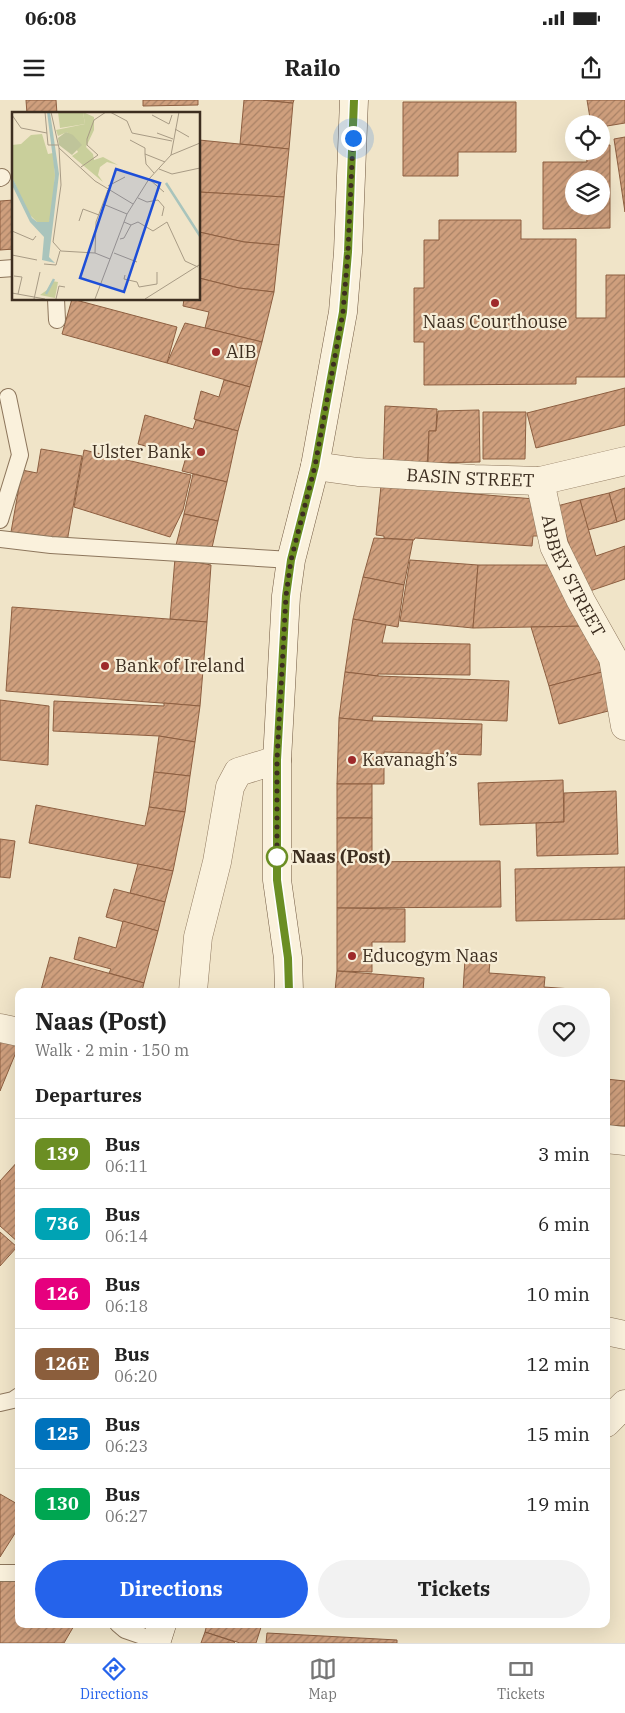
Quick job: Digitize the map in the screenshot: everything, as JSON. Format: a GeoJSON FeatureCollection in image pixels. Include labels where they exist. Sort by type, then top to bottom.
{"type":"FeatureCollection","features":[{"type":"Feature","properties":{"kind":"street"},"geometry":{"type":"LineString","coordinates":[[289,988],[288,958],[277,880],[277,760],[286,596],[291,560],[315,466],[343,312],[348,252],[354,100]]}},
{"type":"Feature","properties":{"kind":"street","name":"BASIN STREET"},"geometry":{"type":"LineString","coordinates":[[315,466],[358,472],[540,481],[625,461]]}},
{"type":"Feature","properties":{"kind":"street","name":"ABBEY STREET"},"geometry":{"type":"LineString","coordinates":[[540,481],[554,546],[581,601],[613,658],[625,726]]}},
{"type":"Feature","properties":{"kind":"street"},"geometry":{"type":"LineString","coordinates":[[193,988],[198,937],[217,862],[230,787],[238,772],[277,760]]}},
{"type":"Feature","properties":{"kind":"street"},"geometry":{"type":"LineString","coordinates":[[0,1028],[15,1031]]}},
{"type":"Feature","properties":{"kind":"street"},"geometry":{"type":"LineString","coordinates":[[610,1139],[625,1141]]}},
{"type":"Feature","properties":{"kind":"street"},"geometry":{"type":"LineString","coordinates":[[610,1332],[625,1335]]}},
{"type":"Feature","properties":{"kind":"street"},"geometry":{"type":"LineString","coordinates":[[610,1420],[625,1404]]}},
{"type":"Feature","properties":{"kind":"lane"},"geometry":{"type":"LineString","coordinates":[[56,300],[57,320]]}},
{"type":"Feature","properties":{"kind":"lane"},"geometry":{"type":"LineString","coordinates":[[0,520],[20,455],[8,397]]}},
{"type":"Feature","properties":{"kind":"lane"},"geometry":{"type":"LineString","coordinates":[[0,539],[51,545],[291,560]]}},
{"type":"Feature","properties":{"kind":"lane"},"geometry":{"type":"LineString","coordinates":[[0,1403],[15,1399]]}},
{"type":"Feature","properties":{"kind":"lane"},"geometry":{"type":"LineString","coordinates":[[0,1573],[15,1573]]}},
{"type":"Feature","properties":{"kind":"lane"},"geometry":{"type":"LineString","coordinates":[[123,1628],[158,1636]]}},
{"type":"Feature","properties":{"kind":"building"},"geometry":{"type":"Polygon","coordinates":[[[26,100],[56,100],[57,112],[27,112],[26,100]]]}},
{"type":"Feature","properties":{"kind":"building"},"geometry":{"type":"Polygon","coordinates":[[[143,100],[198,100],[198,105],[143,106],[143,100]]]}},
{"type":"Feature","properties":{"kind":"building"},"geometry":{"type":"Polygon","coordinates":[[[244,100],[293,103],[289,149],[240,144],[244,100]]]}},
{"type":"Feature","properties":{"kind":"building"},"geometry":{"type":"Polygon","coordinates":[[[263,100],[294,100],[293,103],[263,100]]]}},
{"type":"Feature","properties":{"kind":"building"},"geometry":{"type":"Polygon","coordinates":[[[587,100],[625,100],[625,123],[610,126],[610,115],[590,115],[587,100]]]}},
{"type":"Feature","properties":{"kind":"building"},"geometry":{"type":"Polygon","coordinates":[[[403,102],[516,102],[516,152],[458,152],[458,176],[403,176],[403,102]]]}},
{"type":"Feature","properties":{"kind":"building"},"geometry":{"type":"Polygon","coordinates":[[[625,137],[625,212],[614,139],[625,137]]]}},
{"type":"Feature","properties":{"kind":"building"},"geometry":{"type":"Polygon","coordinates":[[[200,140],[289,149],[284,197],[200,192],[200,140]]]}},
{"type":"Feature","properties":{"kind":"building"},"geometry":{"type":"Polygon","coordinates":[[[587,160],[610,160],[610,170],[565,170],[565,215],[610,215],[610,228],[543,229],[543,162],[587,162],[587,160]]]}},
{"type":"Feature","properties":{"kind":"building"},"geometry":{"type":"Polygon","coordinates":[[[200,192],[284,197],[279,245],[244,242],[200,232],[200,192]]]}},
{"type":"Feature","properties":{"kind":"building"},"geometry":{"type":"Polygon","coordinates":[[[12,200],[12,249],[0,250],[0,201],[12,200]]]}},
{"type":"Feature","properties":{"kind":"building","name":"Naas Courthouse"},"geometry":{"type":"Polygon","coordinates":[[[439,220],[521,220],[521,239],[576,239],[576,318],[606,318],[606,275],[625,275],[625,377],[576,377],[576,384],[424,385],[424,342],[414,342],[414,288],[424,288],[424,240],[439,240],[439,220]]]}},
{"type":"Feature","properties":{"kind":"building"},"geometry":{"type":"Polygon","coordinates":[[[200,232],[244,242],[279,245],[274,292],[239,288],[200,278],[200,232]]]}},
{"type":"Feature","properties":{"kind":"building","name":"AIB"},"geometry":{"type":"Polygon","coordinates":[[[200,278],[239,288],[274,292],[262,342],[205,328],[209,312],[183,306],[184,300],[200,300],[200,278]]]}},
{"type":"Feature","properties":{"kind":"building"},"geometry":{"type":"Polygon","coordinates":[[[72,300],[177,327],[167,363],[62,334],[72,300]]]}},
{"type":"Feature","properties":{"kind":"building","name":"AIB"},"geometry":{"type":"Polygon","coordinates":[[[185,323],[262,342],[250,387],[167,363],[185,323]]]}},
{"type":"Feature","properties":{"kind":"building"},"geometry":{"type":"Polygon","coordinates":[[[224,380],[250,387],[238,431],[194,419],[201,391],[219,397],[224,380]]]}},
{"type":"Feature","properties":{"kind":"building"},"geometry":{"type":"Polygon","coordinates":[[[625,388],[625,425],[536,448],[527,413],[625,388]]]}},
{"type":"Feature","properties":{"kind":"building"},"geometry":{"type":"Polygon","coordinates":[[[385,406],[437,409],[436,431],[429,431],[427,469],[383,467],[385,406]]]}},
{"type":"Feature","properties":{"kind":"building"},"geometry":{"type":"Polygon","coordinates":[[[479,410],[480,462],[428,463],[429,431],[436,431],[438,411],[479,410]]]}},
{"type":"Feature","properties":{"kind":"building"},"geometry":{"type":"Polygon","coordinates":[[[483,412],[526,412],[525,459],[483,459],[483,412]]]}},
{"type":"Feature","properties":{"kind":"building","name":"Ulster Bank"},"geometry":{"type":"Polygon","coordinates":[[[145,415],[193,429],[196,420],[238,431],[227,482],[182,471],[186,457],[138,444],[145,415]]]}},
{"type":"Feature","properties":{"kind":"building"},"geometry":{"type":"Polygon","coordinates":[[[41,449],[82,456],[67,542],[11,532],[22,470],[37,473],[41,449]]]}},
{"type":"Feature","properties":{"kind":"building"},"geometry":{"type":"Polygon","coordinates":[[[84,450],[191,475],[183,510],[170,537],[74,507],[84,450]]]}},
{"type":"Feature","properties":{"kind":"building"},"geometry":{"type":"Polygon","coordinates":[[[193,474],[227,482],[218,521],[184,514],[193,474]]]}},
{"type":"Feature","properties":{"kind":"building"},"geometry":{"type":"Polygon","coordinates":[[[381,486],[534,499],[541,536],[533,536],[532,546],[415,538],[413,540],[384,538],[384,536],[376,535],[381,486]]]}},
{"type":"Feature","properties":{"kind":"building"},"geometry":{"type":"Polygon","coordinates":[[[625,488],[625,519],[617,522],[609,493],[625,488]]]}},
{"type":"Feature","properties":{"kind":"building"},"geometry":{"type":"Polygon","coordinates":[[[609,493],[617,522],[588,530],[580,500],[609,493]]]}},
{"type":"Feature","properties":{"kind":"building"},"geometry":{"type":"Polygon","coordinates":[[[580,500],[596,556],[625,546],[625,579],[584,593],[557,506],[580,500]]]}},
{"type":"Feature","properties":{"kind":"building"},"geometry":{"type":"Polygon","coordinates":[[[184,514],[218,521],[209,561],[174,553],[184,514]]]}},
{"type":"Feature","properties":{"kind":"building"},"geometry":{"type":"Polygon","coordinates":[[[374,538],[413,540],[404,585],[363,577],[374,538]]]}},
{"type":"Feature","properties":{"kind":"building"},"geometry":{"type":"Polygon","coordinates":[[[175,558],[211,565],[207,622],[170,619],[175,558]]]}},
{"type":"Feature","properties":{"kind":"building"},"geometry":{"type":"Polygon","coordinates":[[[410,560],[478,565],[473,628],[400,621],[410,560]]]}},
{"type":"Feature","properties":{"kind":"building"},"geometry":{"type":"Polygon","coordinates":[[[478,565],[558,565],[588,626],[473,628],[478,565]]]}},
{"type":"Feature","properties":{"kind":"building"},"geometry":{"type":"Polygon","coordinates":[[[363,577],[404,585],[398,627],[353,619],[363,577]]]}},
{"type":"Feature","properties":{"kind":"building","name":"Bank of Ireland"},"geometry":{"type":"Polygon","coordinates":[[[12,607],[207,622],[200,706],[6,691],[12,607]]]}},
{"type":"Feature","properties":{"kind":"building"},"geometry":{"type":"Polygon","coordinates":[[[353,619],[386,625],[382,643],[470,644],[470,675],[378,674],[378,676],[345,672],[353,619]]]}},
{"type":"Feature","properties":{"kind":"building"},"geometry":{"type":"Polygon","coordinates":[[[588,626],[602,672],[549,686],[531,627],[588,626]]]}},
{"type":"Feature","properties":{"kind":"building"},"geometry":{"type":"Polygon","coordinates":[[[345,672],[378,676],[509,681],[507,721],[373,716],[372,721],[339,718],[345,672]]]}},
{"type":"Feature","properties":{"kind":"building"},"geometry":{"type":"Polygon","coordinates":[[[602,672],[612,710],[559,724],[549,686],[602,672]]]}},
{"type":"Feature","properties":{"kind":"building"},"geometry":{"type":"Polygon","coordinates":[[[0,700],[49,706],[48,765],[0,760],[0,700]]]}},
{"type":"Feature","properties":{"kind":"building"},"geometry":{"type":"Polygon","coordinates":[[[54,701],[164,706],[164,703],[200,706],[195,742],[159,736],[53,731],[54,701]]]}},
{"type":"Feature","properties":{"kind":"building"},"geometry":{"type":"Polygon","coordinates":[[[339,718],[372,721],[482,724],[481,755],[384,752],[384,784],[337,784],[339,718]]]}},
{"type":"Feature","properties":{"kind":"building"},"geometry":{"type":"Polygon","coordinates":[[[159,736],[195,742],[190,776],[154,772],[159,736]]]}},
{"type":"Feature","properties":{"kind":"building"},"geometry":{"type":"Polygon","coordinates":[[[154,772],[190,776],[185,812],[149,807],[154,772]]]}},
{"type":"Feature","properties":{"kind":"building"},"geometry":{"type":"Polygon","coordinates":[[[563,780],[564,822],[480,825],[478,783],[563,780]]]}},
{"type":"Feature","properties":{"kind":"building"},"geometry":{"type":"Polygon","coordinates":[[[337,784],[372,784],[372,818],[337,818],[337,784]]]}},
{"type":"Feature","properties":{"kind":"building"},"geometry":{"type":"Polygon","coordinates":[[[616,791],[618,854],[537,856],[536,823],[564,822],[564,793],[616,791]]]}},
{"type":"Feature","properties":{"kind":"building"},"geometry":{"type":"Polygon","coordinates":[[[36,805],[145,826],[149,807],[185,812],[173,871],[29,843],[36,805]]]}},
{"type":"Feature","properties":{"kind":"building"},"geometry":{"type":"Polygon","coordinates":[[[337,818],[372,818],[372,863],[337,862],[337,818]]]}},
{"type":"Feature","properties":{"kind":"building"},"geometry":{"type":"Polygon","coordinates":[[[0,839],[15,841],[10,878],[0,877],[0,839]]]}},
{"type":"Feature","properties":{"kind":"building"},"geometry":{"type":"Polygon","coordinates":[[[500,861],[501,907],[337,908],[337,862],[500,861]]]}},
{"type":"Feature","properties":{"kind":"building"},"geometry":{"type":"Polygon","coordinates":[[[138,864],[173,871],[165,902],[130,893],[138,864]]]}},
{"type":"Feature","properties":{"kind":"building"},"geometry":{"type":"Polygon","coordinates":[[[625,867],[625,919],[516,921],[515,869],[625,867]]]}},
{"type":"Feature","properties":{"kind":"building"},"geometry":{"type":"Polygon","coordinates":[[[114,889],[165,902],[158,931],[106,917],[114,889]]]}},
{"type":"Feature","properties":{"kind":"building"},"geometry":{"type":"Polygon","coordinates":[[[337,908],[405,909],[405,942],[372,942],[372,972],[337,971],[337,908]]]}},
{"type":"Feature","properties":{"kind":"building"},"geometry":{"type":"Polygon","coordinates":[[[123,921],[158,931],[144,983],[109,973],[111,969],[74,959],[79,937],[116,948],[123,921]]]}},
{"type":"Feature","properties":{"kind":"building"},"geometry":{"type":"Polygon","coordinates":[[[50,957],[144,983],[143,988],[42,988],[50,957]]]}},
{"type":"Feature","properties":{"kind":"building"},"geometry":{"type":"Polygon","coordinates":[[[465,959],[490,961],[489,973],[545,977],[544,987],[558,988],[463,988],[465,959]]]}},
{"type":"Feature","properties":{"kind":"building"},"geometry":{"type":"Polygon","coordinates":[[[337,971],[424,978],[423,988],[335,988],[337,971]]]}},
{"type":"Feature","properties":{"kind":"building"},"geometry":{"type":"Polygon","coordinates":[[[0,1041],[15,1044],[15,1055],[0,1091],[0,1041]]]}},
{"type":"Feature","properties":{"kind":"building"},"geometry":{"type":"Polygon","coordinates":[[[610,1079],[625,1081],[625,1126],[610,1125],[610,1079]]]}},
{"type":"Feature","properties":{"kind":"building"},"geometry":{"type":"Polygon","coordinates":[[[15,1164],[15,1239],[0,1226],[0,1181],[15,1164]]]}},
{"type":"Feature","properties":{"kind":"building"},"geometry":{"type":"Polygon","coordinates":[[[0,1232],[15,1245],[15,1249],[0,1266],[0,1232]]]}},
{"type":"Feature","properties":{"kind":"building"},"geometry":{"type":"Polygon","coordinates":[[[0,1494],[15,1503],[15,1533],[0,1557],[0,1494]]]}},
{"type":"Feature","properties":{"kind":"building"},"geometry":{"type":"Polygon","coordinates":[[[0,1572],[15,1579],[15,1628],[73,1628],[64,1643],[0,1643],[0,1572]]]}},
{"type":"Feature","properties":{"kind":"building"},"geometry":{"type":"Polygon","coordinates":[[[206,1628],[261,1628],[256,1643],[240,1643],[205,1632],[206,1628]]]}},
{"type":"Feature","properties":{"kind":"building"},"geometry":{"type":"Polygon","coordinates":[[[205,1632],[235,1642],[201,1643],[205,1632]]]}},
{"type":"Feature","properties":{"kind":"building"},"geometry":{"type":"Polygon","coordinates":[[[267,1633],[397,1640],[397,1643],[266,1643],[267,1633]]]}},
{"type":"Feature","properties":{"kind":"bus line","name":"139"},"geometry":{"type":"LineString","coordinates":[[289,988],[288,958],[277,880],[277,760],[286,596],[291,560],[315,466],[343,312],[348,252],[354,100]]}},
{"type":"Feature","properties":{"kind":"place","name":"Naas Courthouse"},"geometry":{"type":"Point","coordinates":[495,303]}},
{"type":"Feature","properties":{"kind":"place","name":"AIB"},"geometry":{"type":"Point","coordinates":[216,352]}},
{"type":"Feature","properties":{"kind":"place","name":"Ulster Bank"},"geometry":{"type":"Point","coordinates":[201,452]}},
{"type":"Feature","properties":{"kind":"place","name":"Bank of Ireland"},"geometry":{"type":"Point","coordinates":[105,666]}},
{"type":"Feature","properties":{"kind":"place","name":"Kavanagh’s"},"geometry":{"type":"Point","coordinates":[352,760]}},
{"type":"Feature","properties":{"kind":"place","name":"Naas (Post)"},"geometry":{"type":"Point","coordinates":[277,857]}},
{"type":"Feature","properties":{"kind":"place","name":"Educogym Naas"},"geometry":{"type":"Point","coordinates":[352,956]}},
{"type":"Feature","properties":{"kind":"route"},"geometry":{"type":"LineString","coordinates":[[277,857],[277,860],[277,760],[286,596],[291,560],[315,466],[343,312],[348,252],[353,138]]}}]}
